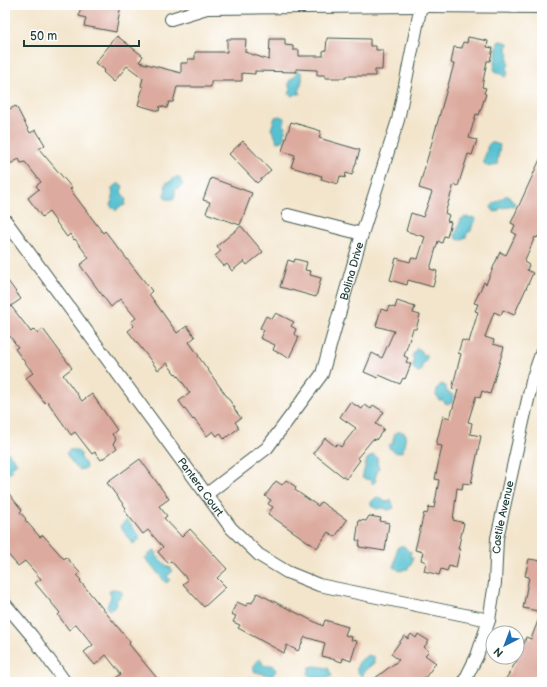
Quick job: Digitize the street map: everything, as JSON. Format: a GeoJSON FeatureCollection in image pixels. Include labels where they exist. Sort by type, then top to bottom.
{"type":"FeatureCollection","features":[{"type":"Feature","properties":{"kind":"street"},"geometry":{"type":"LineString","coordinates":[[171,18],[207,8],[421,5],[542,7]]}},
{"type":"Feature","properties":{"kind":"street","name":"Bolina Drive"},"geometry":{"type":"LineString","coordinates":[[207,494],[267,448],[322,374],[362,234],[398,120],[421,5]]}},
{"type":"Feature","properties":{"kind":"street"},"geometry":{"type":"LineString","coordinates":[[288,215],[362,234]]}},
{"type":"Feature","properties":{"kind":"street","name":"Pantera Court"},"geometry":{"type":"LineString","coordinates":[[5,220],[231,528],[259,555],[287,572],[319,585],[489,620]]}},
{"type":"Feature","properties":{"kind":"street","name":"Castile Avenue"},"geometry":{"type":"LineString","coordinates":[[464,682],[477,656],[489,620],[495,583],[497,538],[533,377],[542,351]]}},
{"type":"Feature","properties":{"kind":"street"},"geometry":{"type":"LineString","coordinates":[[5,604],[32,636],[65,682]]}},
{"type":"Feature","properties":{"kind":"water"},"geometry":{"type":"Polygon","coordinates":[[[501,41],[508,43],[507,51],[509,53],[509,63],[507,76],[505,77],[501,73],[496,72],[494,69],[498,42],[501,41]]]}},
{"type":"Feature","properties":{"kind":"water"},"geometry":{"type":"Polygon","coordinates":[[[296,71],[301,72],[302,75],[300,94],[295,94],[292,96],[289,94],[291,90],[289,87],[289,81],[296,75],[296,71]]]}},
{"type":"Feature","properties":{"kind":"water"},"geometry":{"type":"Polygon","coordinates":[[[279,116],[285,118],[283,125],[286,127],[285,132],[283,133],[285,137],[283,141],[277,142],[271,129],[275,117],[279,116]]]}},
{"type":"Feature","properties":{"kind":"water"},"geometry":{"type":"Polygon","coordinates":[[[491,142],[500,145],[497,164],[490,167],[484,163],[484,158],[487,147],[491,142]]]}},
{"type":"Feature","properties":{"kind":"water"},"geometry":{"type":"Polygon","coordinates":[[[176,177],[179,177],[183,185],[175,190],[175,197],[173,199],[166,199],[164,195],[166,189],[165,185],[176,177]]]}},
{"type":"Feature","properties":{"kind":"water"},"geometry":{"type":"Polygon","coordinates":[[[118,184],[123,186],[121,192],[126,199],[125,205],[119,207],[116,211],[110,205],[113,198],[112,188],[118,184]]]}},
{"type":"Feature","properties":{"kind":"water"},"geometry":{"type":"Polygon","coordinates":[[[505,196],[509,196],[515,205],[501,208],[497,212],[493,211],[491,207],[505,196]]]}},
{"type":"Feature","properties":{"kind":"water"},"geometry":{"type":"Polygon","coordinates":[[[466,217],[476,219],[475,222],[473,223],[471,231],[467,233],[466,237],[460,240],[457,239],[455,236],[461,219],[466,217]]]}},
{"type":"Feature","properties":{"kind":"water"},"geometry":{"type":"Polygon","coordinates":[[[417,348],[427,357],[421,371],[418,372],[412,367],[414,361],[412,356],[417,348]]]}},
{"type":"Feature","properties":{"kind":"water"},"geometry":{"type":"Polygon","coordinates":[[[441,384],[446,386],[446,391],[453,395],[452,403],[448,404],[443,400],[439,400],[436,395],[437,388],[441,384]]]}},
{"type":"Feature","properties":{"kind":"water"},"geometry":{"type":"Polygon","coordinates":[[[403,432],[406,434],[403,451],[397,453],[389,448],[389,445],[392,445],[395,433],[403,432]]]}},
{"type":"Feature","properties":{"kind":"water"},"geometry":{"type":"Polygon","coordinates":[[[5,449],[17,463],[11,468],[13,470],[9,474],[5,469],[5,449]]]}},
{"type":"Feature","properties":{"kind":"water"},"geometry":{"type":"Polygon","coordinates":[[[69,450],[76,450],[81,454],[81,459],[85,463],[86,468],[80,470],[73,464],[66,453],[69,450]]]}},
{"type":"Feature","properties":{"kind":"water"},"geometry":{"type":"Polygon","coordinates":[[[373,455],[377,458],[377,464],[379,467],[375,478],[376,481],[373,484],[370,480],[362,478],[367,459],[373,455]]]}},
{"type":"Feature","properties":{"kind":"water"},"geometry":{"type":"Polygon","coordinates":[[[378,497],[387,502],[391,499],[394,508],[389,510],[382,508],[376,509],[371,505],[371,502],[378,497]]]}},
{"type":"Feature","properties":{"kind":"water"},"geometry":{"type":"Polygon","coordinates":[[[127,520],[141,538],[133,544],[120,526],[127,520]]]}},
{"type":"Feature","properties":{"kind":"water"},"geometry":{"type":"Polygon","coordinates":[[[404,546],[409,552],[411,551],[410,557],[413,557],[411,565],[409,565],[408,569],[400,571],[394,567],[397,548],[404,546]]]}},
{"type":"Feature","properties":{"kind":"water"},"geometry":{"type":"Polygon","coordinates":[[[154,550],[157,553],[156,555],[173,571],[167,576],[170,580],[166,583],[145,558],[154,550]]]}},
{"type":"Feature","properties":{"kind":"water"},"geometry":{"type":"Polygon","coordinates":[[[112,589],[120,590],[123,594],[116,601],[117,604],[115,607],[110,610],[107,606],[111,597],[109,591],[112,589]]]}},
{"type":"Feature","properties":{"kind":"water"},"geometry":{"type":"Polygon","coordinates":[[[368,655],[374,657],[374,663],[364,671],[363,676],[361,676],[357,671],[358,663],[368,655]]]}},
{"type":"Feature","properties":{"kind":"water"},"geometry":{"type":"Polygon","coordinates":[[[260,659],[262,660],[262,664],[266,666],[274,666],[276,671],[272,676],[255,672],[253,668],[260,659]]]}},
{"type":"Feature","properties":{"kind":"water"},"geometry":{"type":"Polygon","coordinates":[[[315,666],[328,668],[332,676],[322,680],[314,677],[314,679],[310,680],[309,677],[311,675],[308,674],[310,667],[315,666]]]}},
{"type":"Feature","properties":{"kind":"building"},"geometry":{"type":"Polygon","coordinates":[[[81,5],[121,5],[116,32],[84,26],[86,18],[79,16],[81,5]]]}},
{"type":"Feature","properties":{"kind":"building"},"geometry":{"type":"Polygon","coordinates":[[[117,36],[143,56],[139,62],[181,73],[181,63],[188,63],[188,59],[195,59],[195,52],[227,52],[227,39],[246,39],[245,52],[269,60],[270,39],[285,39],[285,45],[293,46],[293,50],[299,50],[299,56],[323,56],[323,51],[326,50],[327,38],[370,39],[370,46],[376,46],[376,50],[383,50],[382,70],[375,70],[375,76],[346,76],[346,78],[325,78],[325,75],[317,75],[317,70],[296,69],[296,72],[255,71],[255,74],[242,73],[242,81],[211,81],[211,87],[177,87],[173,102],[169,102],[167,108],[160,106],[159,111],[138,105],[143,87],[141,86],[143,78],[127,66],[114,82],[103,72],[105,70],[95,63],[117,36]]]}},
{"type":"Feature","properties":{"kind":"building"},"geometry":{"type":"Polygon","coordinates":[[[468,37],[488,41],[487,47],[493,48],[490,61],[487,61],[482,87],[486,88],[484,93],[486,94],[479,115],[476,114],[469,138],[477,140],[472,155],[468,154],[458,186],[454,184],[445,213],[449,215],[447,221],[451,222],[447,237],[444,236],[442,243],[438,241],[430,269],[437,271],[433,287],[408,280],[407,285],[390,280],[396,258],[410,262],[411,258],[418,259],[425,237],[406,231],[411,213],[423,217],[432,192],[419,188],[454,64],[451,63],[454,47],[462,48],[463,42],[467,43],[468,37]]]}},
{"type":"Feature","properties":{"kind":"building"},"geometry":{"type":"Polygon","coordinates":[[[16,106],[30,133],[36,130],[45,145],[39,149],[72,188],[70,189],[103,233],[105,231],[152,291],[149,294],[177,333],[187,326],[195,337],[189,342],[241,418],[235,422],[239,428],[224,439],[220,433],[217,436],[213,431],[207,436],[194,419],[193,420],[179,401],[190,393],[176,373],[175,374],[167,363],[158,370],[128,331],[134,326],[131,322],[136,318],[120,299],[111,307],[80,265],[89,258],[75,239],[74,240],[70,234],[67,237],[49,212],[42,217],[28,198],[39,189],[36,186],[41,182],[25,162],[21,163],[19,159],[10,164],[5,155],[5,111],[16,106]]]}},
{"type":"Feature","properties":{"kind":"building"},"geometry":{"type":"Polygon","coordinates":[[[291,122],[321,131],[319,138],[360,150],[352,175],[346,173],[345,178],[340,176],[338,184],[321,179],[322,176],[291,167],[295,155],[282,151],[291,122]]]}},
{"type":"Feature","properties":{"kind":"building"},"geometry":{"type":"Polygon","coordinates":[[[243,141],[271,170],[257,183],[229,154],[243,141]]]}},
{"type":"Feature","properties":{"kind":"building"},"geometry":{"type":"Polygon","coordinates":[[[542,155],[542,237],[535,237],[524,262],[529,265],[527,270],[533,273],[514,315],[503,310],[501,315],[494,312],[485,337],[494,340],[493,344],[504,347],[490,394],[482,391],[480,398],[476,396],[468,422],[472,423],[470,434],[481,436],[471,484],[463,483],[462,489],[457,488],[453,520],[464,523],[458,549],[460,549],[456,568],[449,566],[447,571],[441,569],[439,575],[424,571],[426,562],[421,560],[423,552],[415,550],[424,513],[427,514],[429,507],[434,508],[439,480],[435,479],[442,446],[436,445],[443,416],[450,418],[458,390],[452,389],[461,354],[458,353],[462,340],[469,342],[478,312],[475,311],[478,304],[474,303],[484,282],[486,284],[500,252],[506,255],[516,234],[512,232],[515,225],[511,223],[542,155]]]}},
{"type":"Feature","properties":{"kind":"building"},"geometry":{"type":"Polygon","coordinates":[[[211,178],[252,193],[240,225],[206,213],[210,202],[203,200],[211,178]]]}},
{"type":"Feature","properties":{"kind":"building"},"geometry":{"type":"Polygon","coordinates":[[[241,226],[263,252],[247,265],[244,261],[232,271],[227,264],[224,266],[215,256],[221,251],[217,246],[241,226]]]}},
{"type":"Feature","properties":{"kind":"building"},"geometry":{"type":"Polygon","coordinates":[[[295,259],[307,262],[305,270],[311,271],[310,275],[321,278],[316,297],[280,287],[288,260],[294,262],[295,259]]]}},
{"type":"Feature","properties":{"kind":"building"},"geometry":{"type":"Polygon","coordinates":[[[5,277],[21,299],[11,306],[31,332],[34,329],[37,333],[43,329],[72,368],[63,375],[82,401],[92,394],[117,430],[112,434],[116,440],[113,443],[117,448],[101,460],[95,452],[92,454],[75,432],[71,435],[47,401],[45,403],[26,378],[33,373],[15,349],[18,347],[5,330],[5,277]]]}},
{"type":"Feature","properties":{"kind":"building"},"geometry":{"type":"Polygon","coordinates":[[[397,301],[415,307],[413,313],[420,315],[416,329],[413,329],[404,356],[408,358],[406,362],[411,364],[405,379],[403,378],[400,384],[379,375],[378,378],[364,372],[372,353],[382,358],[394,331],[376,326],[381,309],[387,311],[389,306],[395,308],[397,301]]]}},
{"type":"Feature","properties":{"kind":"building"},"geometry":{"type":"Polygon","coordinates":[[[276,313],[294,322],[291,326],[296,329],[294,334],[299,337],[289,358],[273,350],[275,345],[260,338],[264,330],[260,328],[266,316],[272,319],[276,313]]]}},
{"type":"Feature","properties":{"kind":"building"},"geometry":{"type":"Polygon","coordinates":[[[350,402],[362,409],[365,405],[371,409],[373,405],[384,412],[376,424],[384,429],[376,440],[373,439],[357,458],[360,460],[346,479],[313,453],[325,438],[335,446],[337,444],[341,447],[356,428],[340,417],[350,402]]]}},
{"type":"Feature","properties":{"kind":"building"},"geometry":{"type":"Polygon","coordinates":[[[140,459],[169,499],[159,506],[167,516],[164,518],[182,537],[190,529],[227,569],[217,578],[226,587],[204,607],[183,584],[188,580],[171,561],[168,563],[158,552],[163,547],[148,530],[143,534],[124,510],[126,508],[107,483],[140,459]]]}},
{"type":"Feature","properties":{"kind":"building"},"geometry":{"type":"Polygon","coordinates":[[[286,480],[296,487],[295,490],[318,506],[321,502],[347,520],[335,537],[328,532],[317,548],[268,514],[273,507],[268,504],[271,500],[265,496],[276,481],[282,485],[286,480]]]}},
{"type":"Feature","properties":{"kind":"building"},"geometry":{"type":"Polygon","coordinates":[[[5,489],[22,510],[20,512],[26,519],[25,520],[40,537],[43,535],[64,559],[66,557],[80,573],[77,576],[81,580],[80,581],[130,642],[129,644],[160,682],[111,682],[121,674],[106,655],[95,665],[84,652],[93,645],[76,624],[69,630],[58,615],[60,613],[35,583],[41,579],[25,561],[18,566],[5,551],[5,489]]]}},
{"type":"Feature","properties":{"kind":"building"},"geometry":{"type":"Polygon","coordinates":[[[369,516],[381,518],[380,521],[389,523],[385,551],[359,547],[360,541],[356,540],[359,520],[366,521],[369,516]]]}},
{"type":"Feature","properties":{"kind":"building"},"geometry":{"type":"Polygon","coordinates":[[[529,559],[542,561],[542,612],[523,608],[529,577],[525,576],[529,559]]]}},
{"type":"Feature","properties":{"kind":"building"},"geometry":{"type":"Polygon","coordinates":[[[257,593],[323,626],[325,620],[348,627],[345,635],[352,637],[351,640],[357,641],[351,661],[343,658],[342,662],[322,656],[325,643],[305,637],[298,651],[287,645],[284,653],[238,628],[240,625],[233,622],[236,616],[231,614],[237,602],[246,606],[249,602],[252,603],[257,593]]]}},
{"type":"Feature","properties":{"kind":"building"},"geometry":{"type":"Polygon","coordinates":[[[541,613],[542,682],[504,682],[514,665],[525,665],[525,640],[526,637],[531,639],[541,613]]]}},
{"type":"Feature","properties":{"kind":"building"},"geometry":{"type":"Polygon","coordinates":[[[411,634],[416,638],[418,634],[429,641],[424,647],[429,651],[425,655],[436,663],[422,682],[370,682],[399,660],[391,654],[404,636],[408,639],[411,634]]]}}]}
